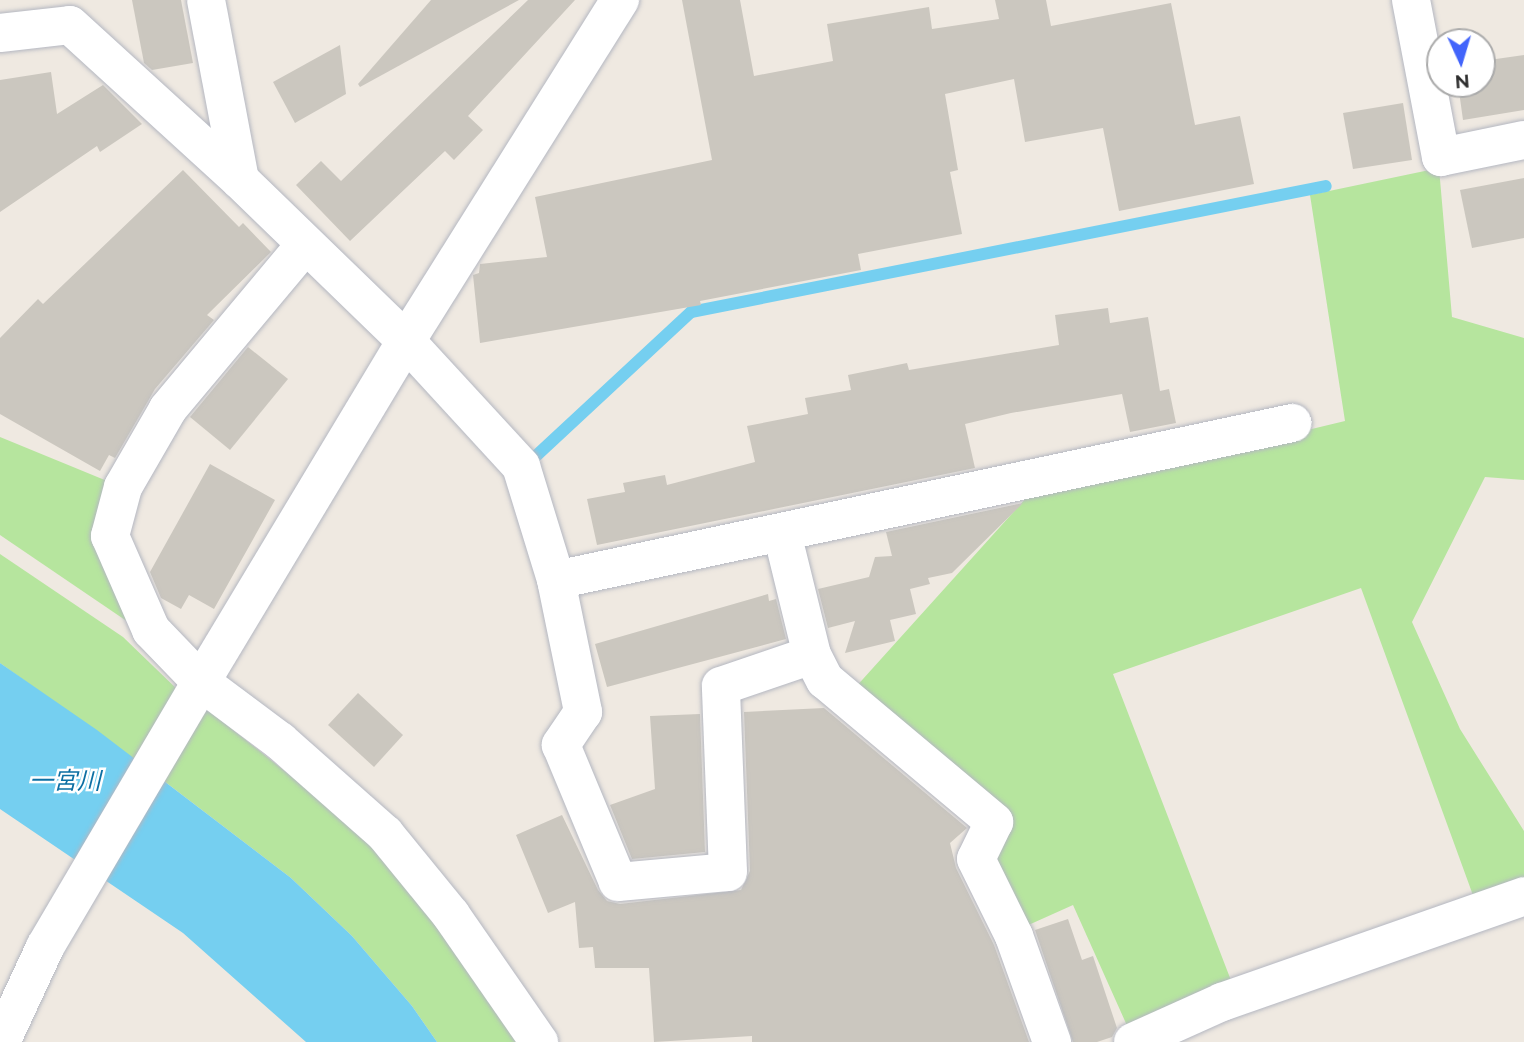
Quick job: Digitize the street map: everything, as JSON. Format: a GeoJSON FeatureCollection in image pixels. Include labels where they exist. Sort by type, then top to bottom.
{"type":"FeatureCollection","features":[{"type":"Feature","properties":{"kind":"street"},"geometry":{"type":"LineString","coordinates":[[206,0],[240,180]]}},
{"type":"Feature","properties":{"kind":"street"},"geometry":{"type":"LineString","coordinates":[[1,1042],[50,939],[196,690],[406,341],[620,0]]}},
{"type":"Feature","properties":{"kind":"street"},"geometry":{"type":"LineString","coordinates":[[1411,0],[1441,157],[1524,140]]}},
{"type":"Feature","properties":{"kind":"street"},"geometry":{"type":"LineString","coordinates":[[0,33],[70,25],[240,180],[406,341],[521,466],[556,580],[583,712],[561,744],[618,882],[728,872],[721,686],[812,655]]}},
{"type":"Feature","properties":{"kind":"street"},"geometry":{"type":"LineString","coordinates":[[305,245],[168,409],[123,487],[110,536],[150,630],[196,690],[280,741],[384,834],[451,915],[539,1042]]}},
{"type":"Feature","properties":{"kind":"street"},"geometry":{"type":"LineString","coordinates":[[556,580],[1292,423]]}},
{"type":"Feature","properties":{"kind":"street"},"geometry":{"type":"LineString","coordinates":[[782,533],[812,655],[825,680],[994,822],[976,859],[1014,936],[1052,1042]]}},
{"type":"Feature","properties":{"kind":"street"},"geometry":{"type":"LineString","coordinates":[[1133,1042],[1223,1002],[1524,896]]}},
{"type":"Feature","properties":{"kind":"green space"},"geometry":{"type":"Polygon","coordinates":[[[1439,168],[1452,317],[1524,338],[1524,480],[1485,477],[1412,622],[1460,729],[1524,831],[1524,881],[1474,898],[1361,588],[1113,674],[1232,983],[1129,1030],[1073,905],[1024,927],[988,859],[1005,819],[854,689],[1027,497],[1345,421],[1310,195],[1439,168]]]}},
{"type":"Feature","properties":{"kind":"green space"},"geometry":{"type":"Polygon","coordinates":[[[0,437],[112,483],[131,624],[0,535],[0,437]]]}},
{"type":"Feature","properties":{"kind":"green space"},"geometry":{"type":"Polygon","coordinates":[[[0,554],[123,637],[180,692],[138,762],[0,663],[0,554]]]}},
{"type":"Feature","properties":{"kind":"green space"},"geometry":{"type":"Polygon","coordinates":[[[203,706],[375,843],[475,971],[520,1042],[437,1042],[412,1006],[352,936],[291,878],[160,778],[203,706]]]}},
{"type":"Feature","properties":{"kind":"water","name":"一宮川"},"geometry":{"type":"Polygon","coordinates":[[[0,663],[97,730],[291,878],[352,936],[412,1006],[437,1042],[306,1042],[183,933],[0,809],[0,663]]]}},
{"type":"Feature","properties":{"kind":"building"},"geometry":{"type":"Polygon","coordinates":[[[132,0],[181,0],[193,63],[152,70],[144,63],[132,0]]]}},
{"type":"Feature","properties":{"kind":"building"},"geometry":{"type":"Polygon","coordinates":[[[431,0],[519,0],[360,87],[358,84],[431,0]]]}},
{"type":"Feature","properties":{"kind":"building"},"geometry":{"type":"Polygon","coordinates":[[[528,0],[575,0],[468,116],[483,130],[454,160],[445,151],[350,241],[296,185],[321,161],[341,181],[528,0]]]}},
{"type":"Feature","properties":{"kind":"building"},"geometry":{"type":"Polygon","coordinates":[[[682,0],[740,0],[754,76],[833,61],[827,24],[929,7],[932,29],[999,19],[995,0],[1046,0],[1051,26],[1171,3],[1195,125],[1240,116],[1254,184],[1119,211],[1103,128],[1025,142],[1014,79],[945,94],[958,170],[950,172],[962,234],[858,254],[861,270],[700,301],[701,305],[480,343],[473,275],[479,273],[480,264],[547,257],[535,197],[712,160],[682,0]]]}},
{"type":"Feature","properties":{"kind":"building"},"geometry":{"type":"Polygon","coordinates":[[[340,45],[346,94],[295,123],[273,82],[340,45]]]}},
{"type":"Feature","properties":{"kind":"building"},"geometry":{"type":"Polygon","coordinates":[[[1524,55],[1524,110],[1463,120],[1460,98],[1496,98],[1496,59],[1524,55]]]}},
{"type":"Feature","properties":{"kind":"building"},"geometry":{"type":"Polygon","coordinates":[[[51,72],[57,114],[103,85],[142,124],[100,152],[97,146],[0,212],[0,80],[51,72]]]}},
{"type":"Feature","properties":{"kind":"building"},"geometry":{"type":"Polygon","coordinates":[[[1403,103],[1412,160],[1353,169],[1343,113],[1403,103]]]}},
{"type":"Feature","properties":{"kind":"building"},"geometry":{"type":"Polygon","coordinates":[[[183,170],[239,227],[243,223],[271,252],[207,315],[214,320],[155,389],[115,458],[109,455],[100,471],[0,414],[0,338],[38,299],[43,304],[183,170]]]}},
{"type":"Feature","properties":{"kind":"building"},"geometry":{"type":"Polygon","coordinates":[[[1524,178],[1524,238],[1472,248],[1460,190],[1524,178]]]}},
{"type":"Feature","properties":{"kind":"building"},"geometry":{"type":"Polygon","coordinates":[[[1108,308],[1110,323],[1148,317],[1160,391],[1169,389],[1176,423],[1130,432],[1122,394],[1011,413],[965,424],[975,468],[597,545],[587,499],[625,492],[623,483],[665,475],[667,485],[755,462],[747,426],[808,414],[805,398],[851,390],[848,375],[907,363],[909,370],[1059,345],[1055,315],[1108,308]]]}},
{"type":"Feature","properties":{"kind":"building"},"geometry":{"type":"Polygon","coordinates":[[[248,347],[288,379],[230,450],[190,417],[248,347]]]}},
{"type":"Feature","properties":{"kind":"building"},"geometry":{"type":"Polygon","coordinates":[[[210,464],[275,500],[214,609],[189,595],[181,609],[161,598],[150,572],[210,464]]]}},
{"type":"Feature","properties":{"kind":"building"},"geometry":{"type":"Polygon","coordinates":[[[1023,503],[952,573],[928,578],[930,584],[910,589],[916,614],[890,620],[895,641],[845,653],[855,621],[828,628],[818,589],[869,577],[875,557],[892,556],[886,532],[1023,503]]]}},
{"type":"Feature","properties":{"kind":"building"},"geometry":{"type":"Polygon","coordinates":[[[768,594],[769,601],[776,599],[786,639],[607,687],[595,644],[768,594]]]}},
{"type":"Feature","properties":{"kind":"building"},"geometry":{"type":"Polygon","coordinates":[[[358,693],[403,735],[374,767],[328,725],[358,693]]]}},
{"type":"Feature","properties":{"kind":"building"},"geometry":{"type":"Polygon","coordinates":[[[824,708],[967,828],[950,843],[956,868],[994,945],[1029,1042],[752,1042],[752,1036],[654,1042],[649,968],[595,968],[593,947],[579,948],[575,902],[548,913],[516,835],[562,815],[598,890],[607,901],[620,904],[741,890],[750,871],[744,712],[824,708]]]}},
{"type":"Feature","properties":{"kind":"building"},"geometry":{"type":"Polygon","coordinates":[[[700,714],[705,852],[632,859],[610,805],[655,789],[650,716],[700,714]]]}},
{"type":"Feature","properties":{"kind":"building"},"geometry":{"type":"Polygon","coordinates":[[[1068,919],[1082,960],[1093,956],[1117,1028],[1112,1037],[1097,1042],[1073,1042],[1035,930],[1068,919]]]}},
{"type":"Feature","properties":{"kind":"waterway"},"geometry":{"type":"LineString","coordinates":[[537,455],[691,312],[1326,186]]}}]}
